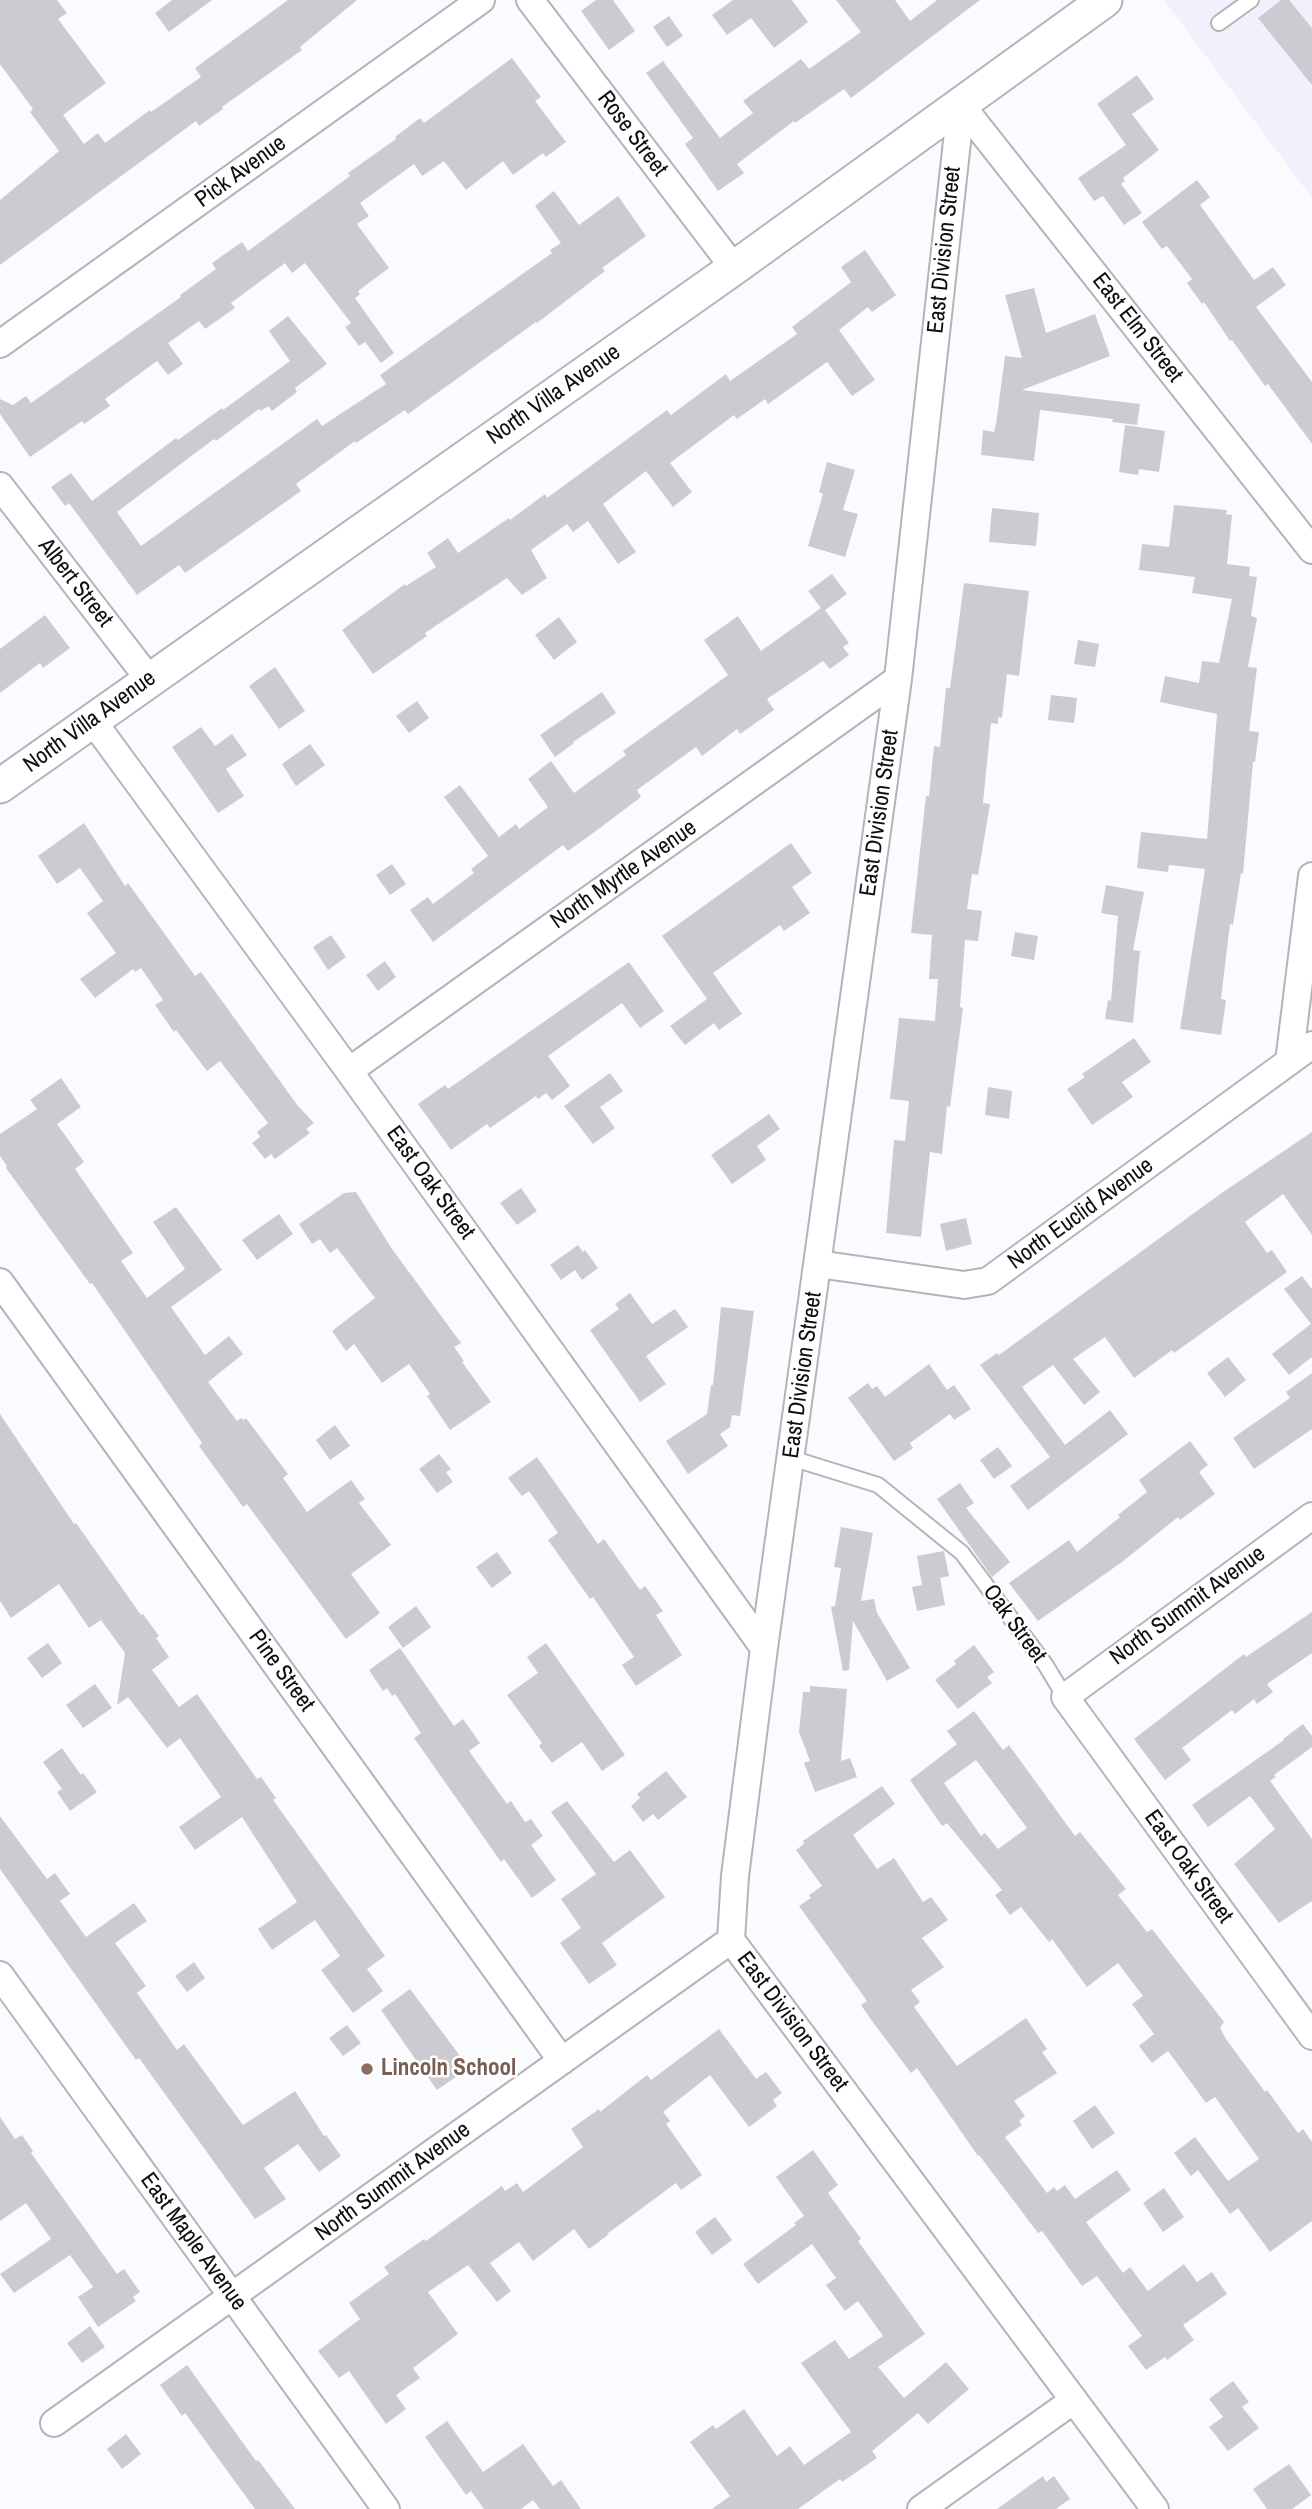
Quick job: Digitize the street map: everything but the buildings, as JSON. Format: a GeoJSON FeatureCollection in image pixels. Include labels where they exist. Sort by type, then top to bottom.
{"type":"FeatureCollection","features":[{"type":"Feature","properties":{"kind":"street","name":"Pick Avenue"},"geometry":{"type":"LineString","coordinates":[[0,344],[481,0]]}},
{"type":"Feature","properties":{"kind":"street","name":"Rose Street"},"geometry":{"type":"LineString","coordinates":[[530,0],[734,268]]}},
{"type":"Feature","properties":{"kind":"street","name":"North Villa Avenue"},"geometry":{"type":"LineString","coordinates":[[0,786],[734,268],[1105,0]]}},
{"type":"Feature","properties":{"kind":"street","name":"East Elm Street"},"geometry":{"type":"LineString","coordinates":[[961,105],[1312,550]]}},
{"type":"Feature","properties":{"kind":"street","name":"East Division Street"},"geometry":{"type":"LineString","coordinates":[[961,105],[898,679],[764,1648],[735,1876],[731,1940],[1155,2509]]}},
{"type":"Feature","properties":{"kind":"street","name":"Albert Street"},"geometry":{"type":"LineString","coordinates":[[0,486],[149,680]]}},
{"type":"Feature","properties":{"kind":"street","name":"North Myrtle Avenue"},"geometry":{"type":"LineString","coordinates":[[349,1071],[898,679]]}},
{"type":"Feature","properties":{"kind":"street","name":"East Oak Street"},"geometry":{"type":"LineString","coordinates":[[92,720],[349,1071],[764,1648]]}},
{"type":"Feature","properties":{"kind":"street"},"geometry":{"type":"LineString","coordinates":[[1289,1062],[1312,876]]}},
{"type":"Feature","properties":{"kind":"street","name":"North Euclid Avenue"},"geometry":{"type":"LineString","coordinates":[[818,1264],[964,1285],[988,1281],[1312,1045]]}},
{"type":"Feature","properties":{"kind":"street","name":"Pine Street"},"geometry":{"type":"LineString","coordinates":[[0,1282],[562,2061]]}},
{"type":"Feature","properties":{"kind":"street","name":"North Summit Avenue"},"geometry":{"type":"LineString","coordinates":[[1065,1697],[1312,1516]]}},
{"type":"Feature","properties":{"kind":"street","name":"East Oak Street"},"geometry":{"type":"LineString","coordinates":[[1065,1697],[1303,2007],[1312,2036]]}},
{"type":"Feature","properties":{"kind":"street","name":"North Summit Avenue"},"geometry":{"type":"LineString","coordinates":[[54,2423],[731,1940]]}},
{"type":"Feature","properties":{"kind":"street","name":"East Maple Avenue"},"geometry":{"type":"LineString","coordinates":[[0,1975],[386,2509]]}},
{"type":"Feature","properties":{"kind":"street"},"geometry":{"type":"LineString","coordinates":[[921,2509],[1074,2400]]}},
{"type":"Feature","properties":{"kind":"lane"},"geometry":{"type":"LineString","coordinates":[[1219,23],[1251,0]]}},
{"type":"Feature","properties":{"kind":"lane","name":"Oak Street"},"geometry":{"type":"LineString","coordinates":[[791,1458],[878,1485],[962,1553],[1045,1664],[1065,1697]]}},
{"type":"Feature","properties":{"kind":"shaded area"},"geometry":{"type":"Polygon","coordinates":[[[1164,0],[1312,0],[1312,198],[1164,0]]]}},
{"type":"Feature","properties":{"kind":"place","name":"Lincoln School"},"geometry":{"type":"Point","coordinates":[367,2069]}}]}
